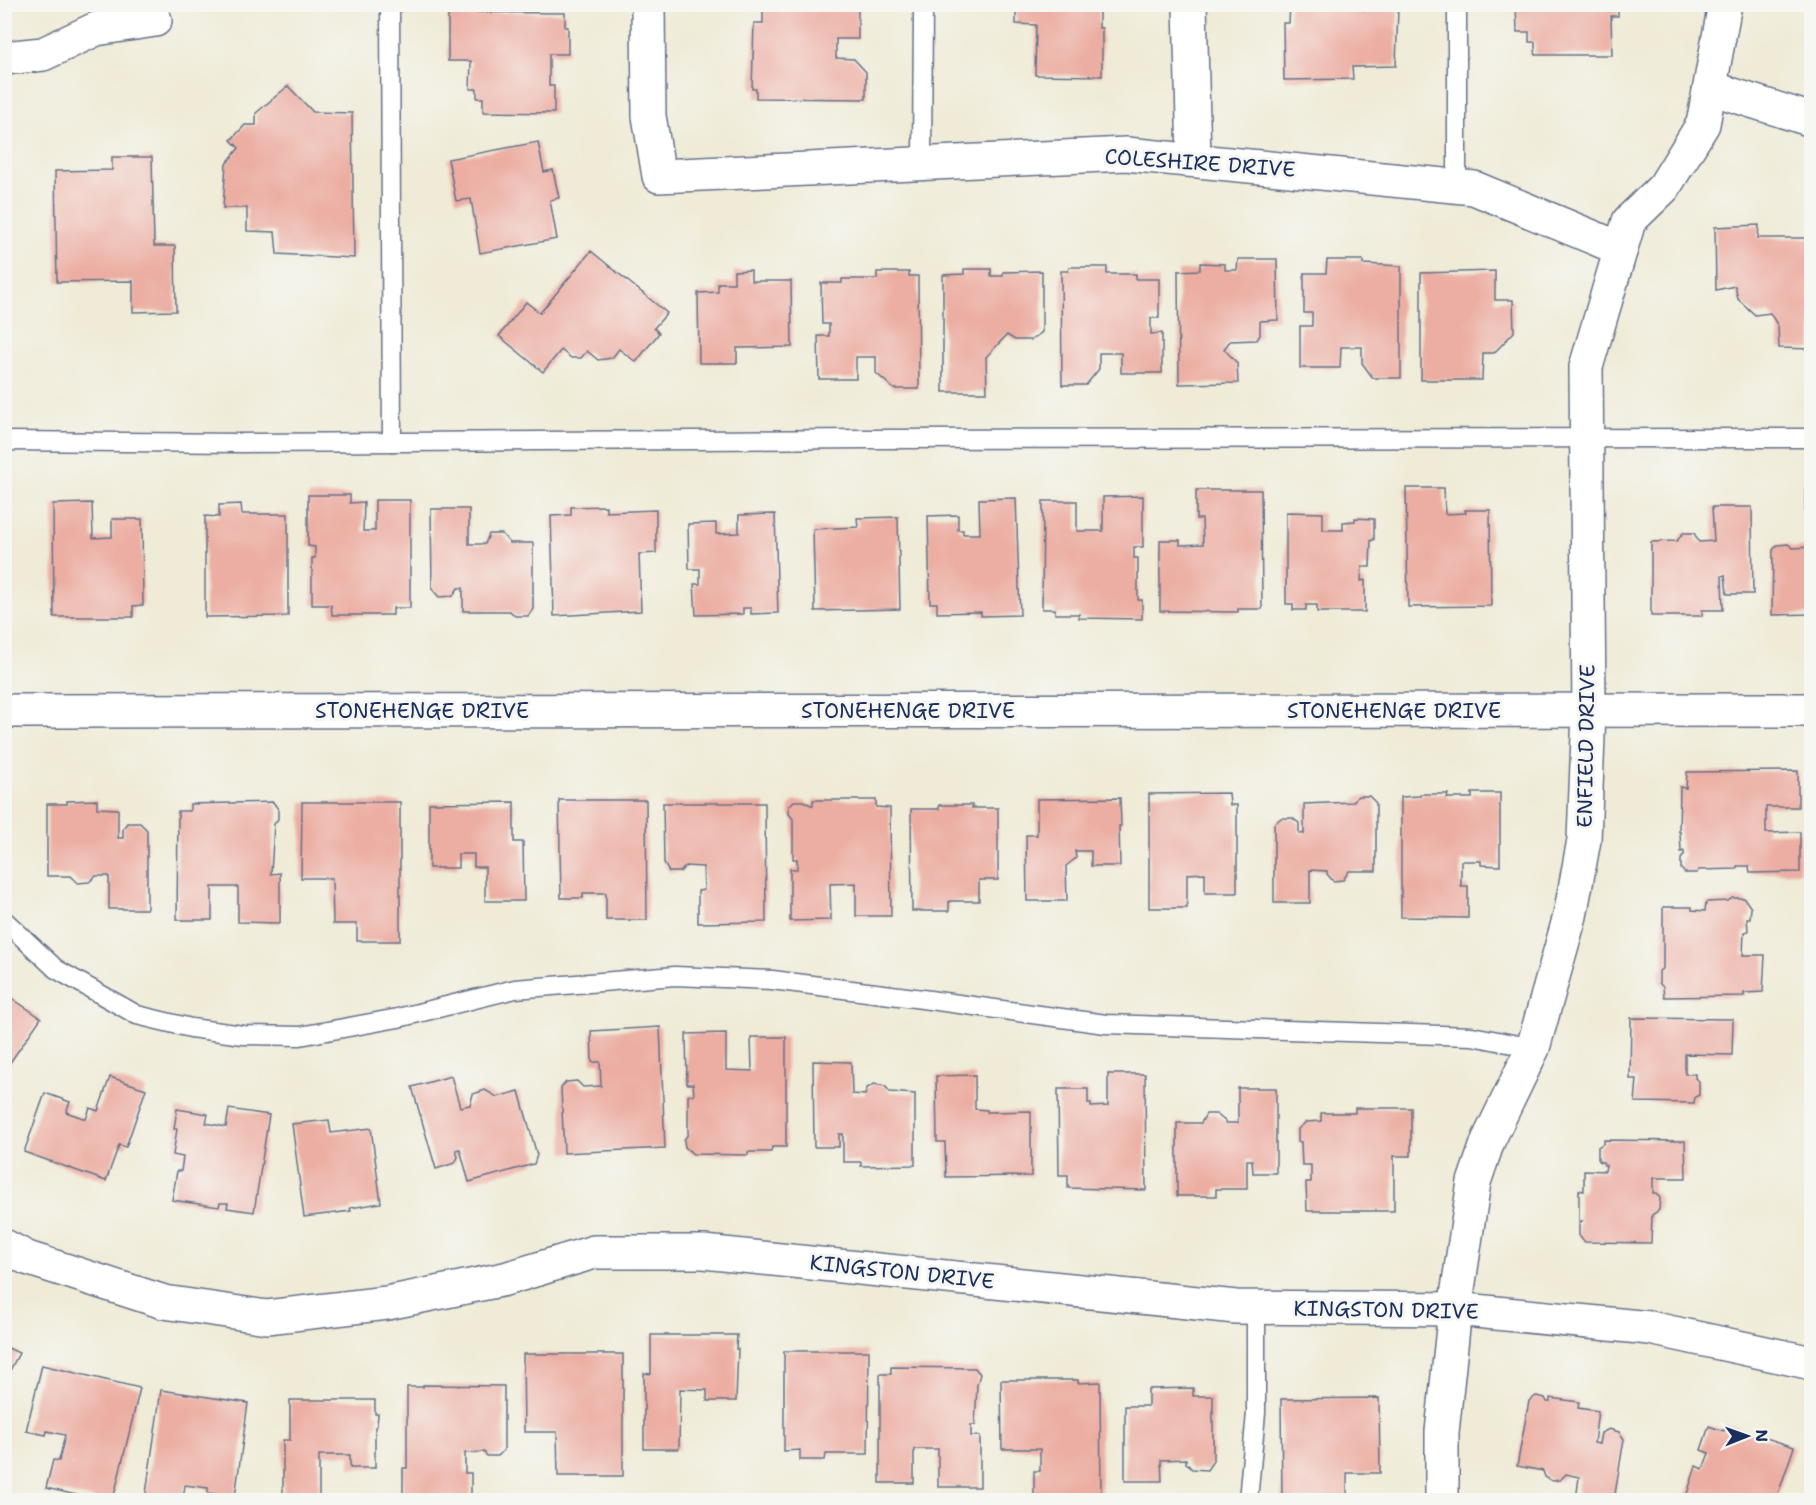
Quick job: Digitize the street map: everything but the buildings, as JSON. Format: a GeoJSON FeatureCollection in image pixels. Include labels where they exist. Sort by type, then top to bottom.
{"type":"FeatureCollection","features":[{"type":"Feature","properties":{"kind":"street"},"geometry":{"type":"LineString","coordinates":[[4,58],[43,54],[96,29],[155,20],[85,8],[81,4]]}},
{"type":"Feature","properties":{"kind":"street","name":"COLESHIRE DRIVE"},"geometry":{"type":"LineString","coordinates":[[648,4],[649,116],[659,176],[1126,154],[1474,188],[1622,249]]}},
{"type":"Feature","properties":{"kind":"street"},"geometry":{"type":"LineString","coordinates":[[1190,4],[1194,160]]}},
{"type":"Feature","properties":{"kind":"street","name":"ENFIELD DRIVE"},"geometry":{"type":"LineString","coordinates":[[1442,1500],[1442,1432],[1455,1309],[1474,1182],[1488,1141],[1533,1048],[1570,916],[1584,840],[1589,711],[1586,367],[1629,221],[1664,187],[1703,124],[1725,4]]}},
{"type":"Feature","properties":{"kind":"street"},"geometry":{"type":"LineString","coordinates":[[1711,88],[1812,120]]}},
{"type":"Feature","properties":{"kind":"street","name":"STONEHENGE DRIVE"},"geometry":{"type":"LineString","coordinates":[[4,711],[1812,710]]}},
{"type":"Feature","properties":{"kind":"street","name":"KINGSTON DRIVE"},"geometry":{"type":"LineString","coordinates":[[4,1246],[27,1258],[164,1302],[267,1317],[387,1303],[505,1279],[594,1252],[704,1252],[1236,1308],[1455,1309],[1650,1328],[1810,1356]]}},
{"type":"Feature","properties":{"kind":"lane"},"geometry":{"type":"LineString","coordinates":[[390,4],[392,442]]}},
{"type":"Feature","properties":{"kind":"lane"},"geometry":{"type":"LineString","coordinates":[[922,164],[923,4]]}},
{"type":"Feature","properties":{"kind":"lane"},"geometry":{"type":"LineString","coordinates":[[1457,4],[1457,186]]}},
{"type":"Feature","properties":{"kind":"lane"},"geometry":{"type":"LineString","coordinates":[[4,441],[1812,438]]}},
{"type":"Feature","properties":{"kind":"lane"},"geometry":{"type":"LineString","coordinates":[[4,920],[56,969],[137,1015],[191,1028],[243,1035],[300,1036],[398,1018],[515,989],[675,976],[772,980],[1106,1024],[1472,1036],[1533,1048]]}},
{"type":"Feature","properties":{"kind":"lane"},"geometry":{"type":"LineString","coordinates":[[1248,1500],[1256,1413],[1256,1308]]}}]}
